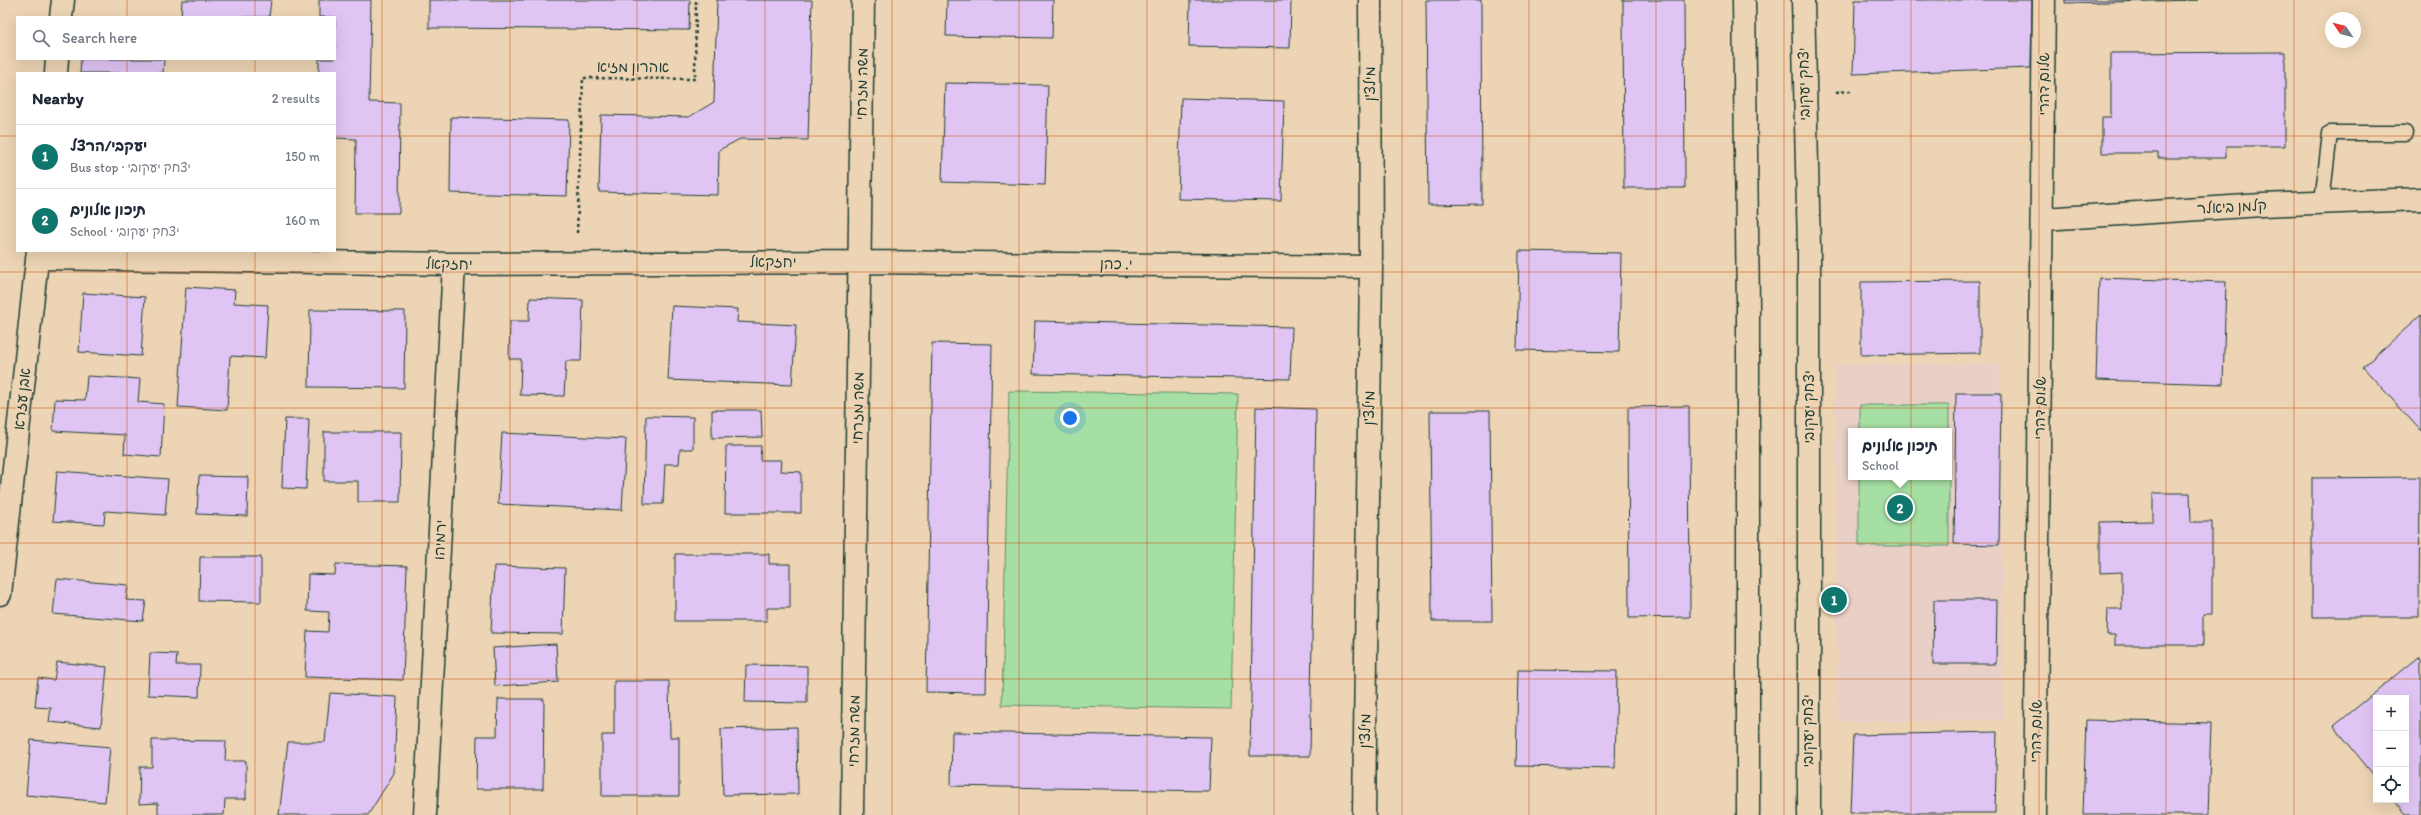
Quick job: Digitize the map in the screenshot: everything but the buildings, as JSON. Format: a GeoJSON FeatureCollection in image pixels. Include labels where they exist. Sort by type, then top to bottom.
{"type":"FeatureCollection","features":[{"type":"Feature","properties":{"kind":"street"},"geometry":{"type":"LineString","coordinates":[[62,16],[63,0]]}},
{"type":"Feature","properties":{"kind":"street","name":"משה מזרחי"},"geometry":{"type":"LineString","coordinates":[[852,815],[863,0]]}},
{"type":"Feature","properties":{"kind":"street","name":"מילצ'ן"},"geometry":{"type":"LineString","coordinates":[[1364,815],[1371,267],[1370,0]]}},
{"type":"Feature","properties":{"kind":"street"},"geometry":{"type":"LineString","coordinates":[[1744,0],[1748,305],[1748,815]]}},
{"type":"Feature","properties":{"kind":"street","name":"יצחק יעקובי"},"geometry":{"type":"LineString","coordinates":[[1803,0],[1809,248],[1809,815]]}},
{"type":"Feature","properties":{"kind":"street","name":"שלום דהרי"},"geometry":{"type":"LineString","coordinates":[[2035,815],[2043,219],[2044,0]]}},
{"type":"Feature","properties":{"kind":"street"},"geometry":{"type":"LineString","coordinates":[[56,72],[57,60]]}},
{"type":"Feature","properties":{"kind":"street","name":"קלמן ביאלר"},"geometry":{"type":"LineString","coordinates":[[2043,219],[2322,202],[2421,198]]}},
{"type":"Feature","properties":{"kind":"street","name":"יחזקאל"},"geometry":{"type":"LineString","coordinates":[[38,255],[454,264],[860,262]]}},
{"type":"Feature","properties":{"kind":"street","name":"אבן עזרא"},"geometry":{"type":"LineString","coordinates":[[0,594],[38,255]]}},
{"type":"Feature","properties":{"kind":"street","name":"י. כהן"},"geometry":{"type":"LineString","coordinates":[[860,262],[1371,267]]}},
{"type":"Feature","properties":{"kind":"street","name":"ירמיהו"},"geometry":{"type":"LineString","coordinates":[[425,815],[454,264]]}},
{"type":"Feature","properties":{"kind":"lane"},"geometry":{"type":"LineString","coordinates":[[2322,202],[2330,133],[2405,133]]}},
{"type":"Feature","properties":{"kind":"path","name":"אהרון מזיא"},"geometry":{"type":"LineString","coordinates":[[575,264],[583,78],[695,79],[696,0]]}},
{"type":"Feature","properties":{"kind":"shaded area"},"geometry":{"type":"Polygon","coordinates":[[[2000,363],[2004,720],[1838,722],[1835,365],[2000,363]]]}},
{"type":"Feature","properties":{"kind":"green space"},"geometry":{"type":"Polygon","coordinates":[[[1009,391],[1238,394],[1231,709],[1002,705],[1009,391]]]}},
{"type":"Feature","properties":{"kind":"green space"},"geometry":{"type":"Polygon","coordinates":[[[1860,405],[1949,405],[1949,428],[1860,428],[1860,405]]]}},
{"type":"Feature","properties":{"kind":"green space"},"geometry":{"type":"Polygon","coordinates":[[[1859,480],[1949,480],[1949,546],[1859,546],[1859,480]]]}},
{"type":"Feature","properties":{"kind":"place","name":"תיכון אלונים"},"geometry":{"type":"Point","coordinates":[1900,508]}},
{"type":"Feature","properties":{"kind":"place","name":"יעקבי/הרצל"},"geometry":{"type":"Point","coordinates":[1834,600]}}]}
